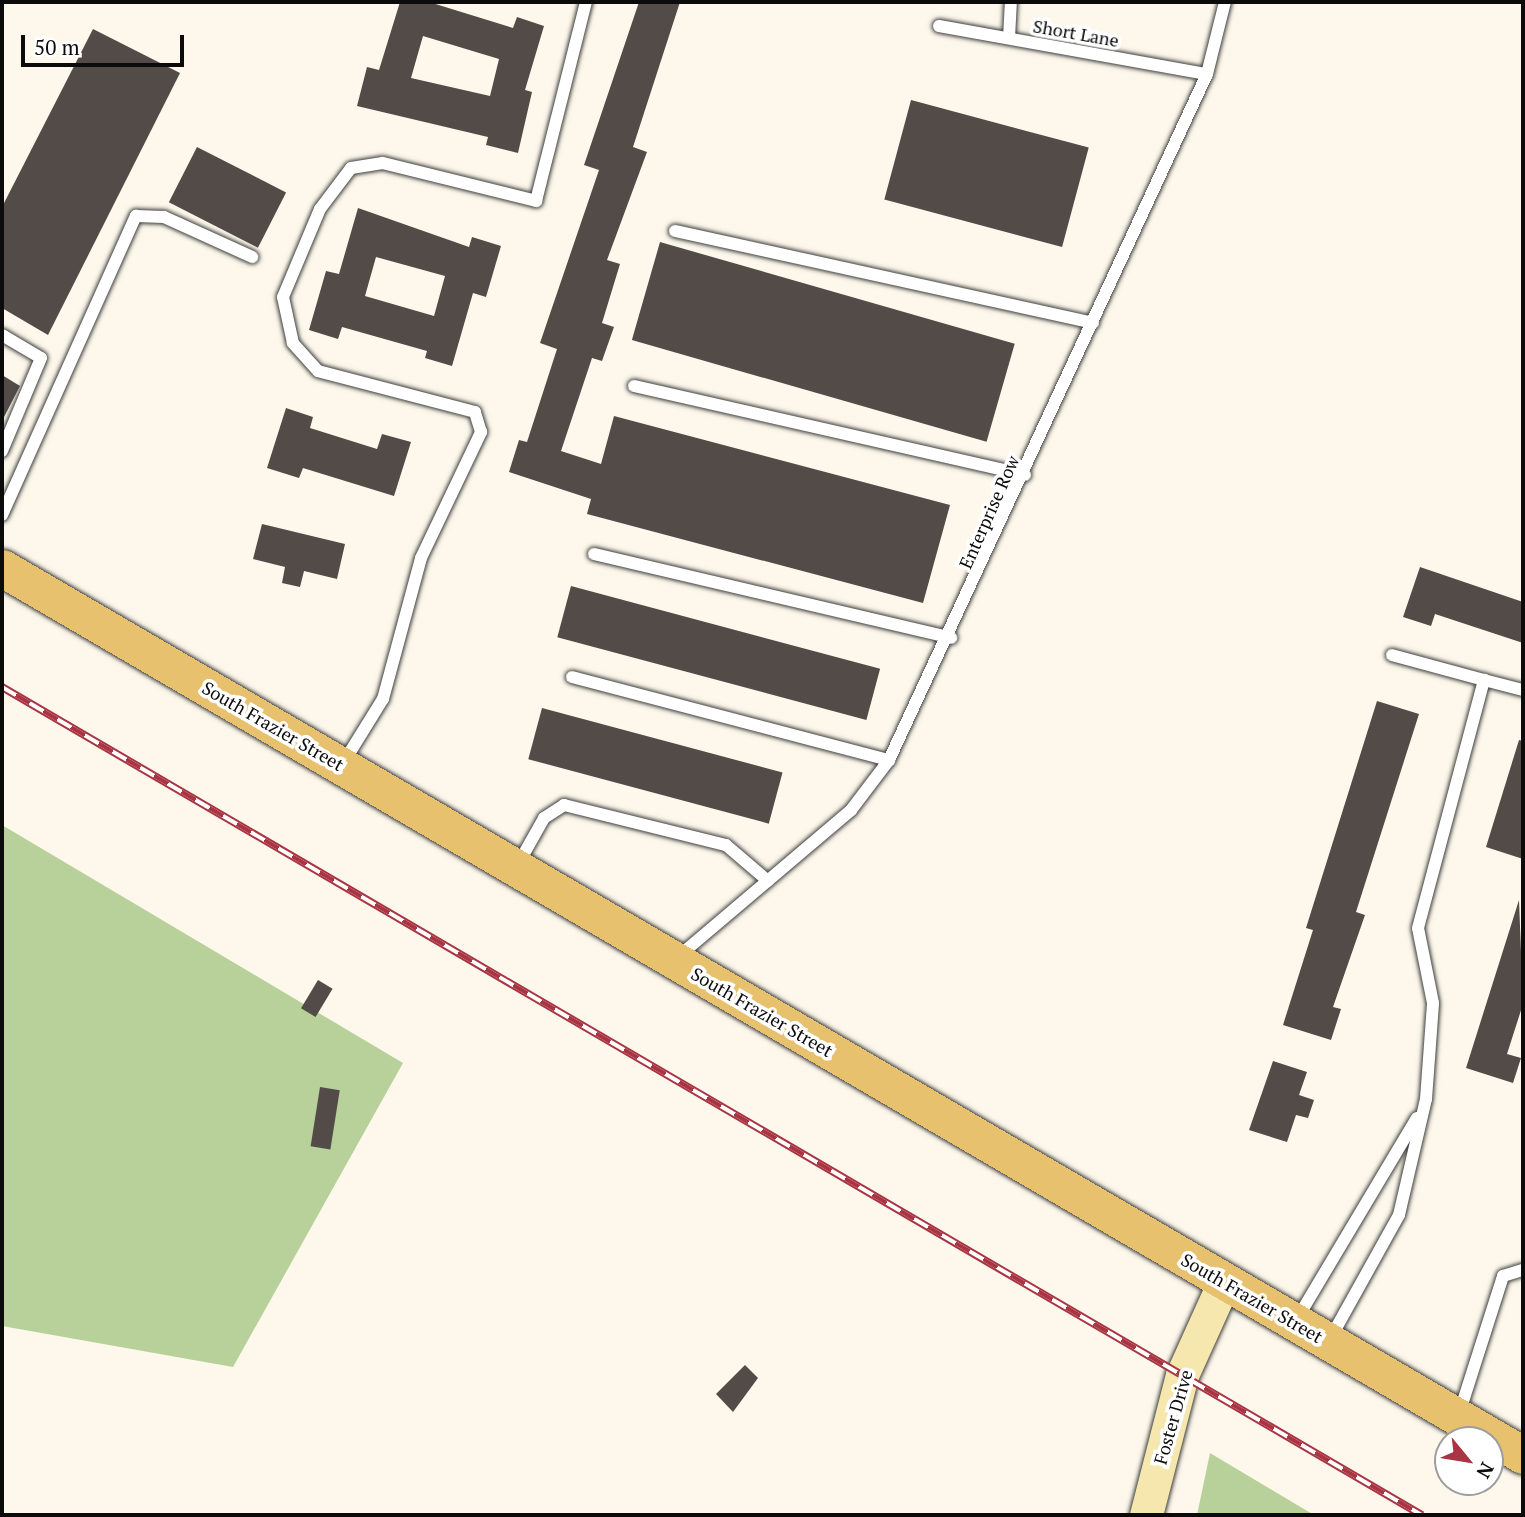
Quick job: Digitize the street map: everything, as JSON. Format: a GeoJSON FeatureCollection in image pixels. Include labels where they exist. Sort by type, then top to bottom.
{"type":"FeatureCollection","features":[{"type":"Feature","properties":{"kind":"main road","name":"South Frazier Street"},"geometry":{"type":"LineString","coordinates":[[2,568],[1523,1455]]}},
{"type":"Feature","properties":{"kind":"street","name":"Foster Drive"},"geometry":{"type":"LineString","coordinates":[[1146,1515],[1182,1375],[1224,1282]]}},
{"type":"Feature","properties":{"kind":"lane"},"geometry":{"type":"LineString","coordinates":[[341,766],[383,699],[421,558],[481,432],[475,412],[318,371],[293,343],[283,297],[320,209],[351,168],[383,163],[536,201],[586,2]]}},
{"type":"Feature","properties":{"kind":"lane"},"geometry":{"type":"LineString","coordinates":[[1009,38],[1011,2]]}},
{"type":"Feature","properties":{"kind":"lane","name":"Enterprise Row"},"geometry":{"type":"LineString","coordinates":[[673,961],[851,810],[889,760],[951,638],[1207,74],[1225,2]]}},
{"type":"Feature","properties":{"kind":"lane","name":"Short Lane"},"geometry":{"type":"LineString","coordinates":[[939,26],[1207,74]]}},
{"type":"Feature","properties":{"kind":"lane"},"geometry":{"type":"LineString","coordinates":[[2,515],[136,216],[164,217],[251,257]]}},
{"type":"Feature","properties":{"kind":"lane"},"geometry":{"type":"LineString","coordinates":[[675,231],[1093,323]]}},
{"type":"Feature","properties":{"kind":"lane"},"geometry":{"type":"LineString","coordinates":[[2,335],[41,358],[2,451]]}},
{"type":"Feature","properties":{"kind":"lane"},"geometry":{"type":"LineString","coordinates":[[635,386],[1025,475]]}},
{"type":"Feature","properties":{"kind":"lane"},"geometry":{"type":"LineString","coordinates":[[594,554],[951,638]]}},
{"type":"Feature","properties":{"kind":"lane"},"geometry":{"type":"LineString","coordinates":[[1392,654],[1523,690]]}},
{"type":"Feature","properties":{"kind":"lane"},"geometry":{"type":"LineString","coordinates":[[572,677],[889,760]]}},
{"type":"Feature","properties":{"kind":"lane"},"geometry":{"type":"LineString","coordinates":[[1328,1343],[1399,1214],[1426,1099],[1433,1003],[1418,928],[1484,680]]}},
{"type":"Feature","properties":{"kind":"lane"},"geometry":{"type":"LineString","coordinates":[[515,868],[544,818],[564,805],[726,845],[768,881]]}},
{"type":"Feature","properties":{"kind":"lane"},"geometry":{"type":"LineString","coordinates":[[1294,1323],[1426,1099]]}},
{"type":"Feature","properties":{"kind":"lane"},"geometry":{"type":"LineString","coordinates":[[1458,1418],[1503,1276],[1523,1270]]}},
{"type":"Feature","properties":{"kind":"green space"},"geometry":{"type":"Polygon","coordinates":[[[2,825],[403,1063],[233,1367],[2,1326],[2,825]]]}},
{"type":"Feature","properties":{"kind":"green space"},"geometry":{"type":"Polygon","coordinates":[[[1210,1453],[1314,1515],[1197,1515],[1210,1453]]]}},
{"type":"Feature","properties":{"kind":"building"},"geometry":{"type":"Polygon","coordinates":[[[400,2],[429,2],[513,28],[517,17],[544,26],[525,90],[532,92],[518,153],[486,145],[488,137],[357,106],[367,67],[379,70],[400,2]],[[423,36],[411,78],[490,96],[499,59],[423,36]]]}},
{"type":"Feature","properties":{"kind":"building"},"geometry":{"type":"Polygon","coordinates":[[[639,2],[680,2],[633,147],[647,152],[607,260],[620,264],[602,323],[614,327],[602,361],[592,358],[561,451],[601,464],[614,416],[950,505],[923,603],[587,514],[591,499],[509,472],[519,440],[527,442],[557,349],[540,343],[599,170],[584,165],[639,2]]]}},
{"type":"Feature","properties":{"kind":"building"},"geometry":{"type":"Polygon","coordinates":[[[93,29],[180,73],[48,335],[2,308],[2,207],[93,29]]]}},
{"type":"Feature","properties":{"kind":"building"},"geometry":{"type":"Polygon","coordinates":[[[911,100],[1089,148],[1062,247],[884,199],[911,100]]]}},
{"type":"Feature","properties":{"kind":"building"},"geometry":{"type":"Polygon","coordinates":[[[197,147],[286,192],[258,248],[169,202],[197,147]]]}},
{"type":"Feature","properties":{"kind":"building"},"geometry":{"type":"Polygon","coordinates":[[[358,208],[469,247],[472,237],[501,246],[486,297],[473,293],[452,366],[425,358],[427,351],[342,327],[338,339],[309,330],[326,271],[339,274],[358,208]],[[376,257],[365,296],[434,316],[445,276],[376,257]]]}},
{"type":"Feature","properties":{"kind":"building"},"geometry":{"type":"Polygon","coordinates":[[[660,242],[1015,344],[987,442],[632,340],[660,242]]]}},
{"type":"Feature","properties":{"kind":"building"},"geometry":{"type":"Polygon","coordinates":[[[2,375],[20,386],[2,421],[2,375]]]}},
{"type":"Feature","properties":{"kind":"building"},"geometry":{"type":"Polygon","coordinates":[[[286,408],[313,417],[310,428],[377,449],[382,434],[411,442],[394,496],[303,468],[299,478],[267,468],[286,408]]]}},
{"type":"Feature","properties":{"kind":"building"},"geometry":{"type":"Polygon","coordinates":[[[262,524],[345,544],[337,579],[304,571],[300,587],[282,583],[285,567],[253,559],[262,524]]]}},
{"type":"Feature","properties":{"kind":"building"},"geometry":{"type":"Polygon","coordinates":[[[1420,567],[1523,602],[1523,643],[1435,614],[1431,626],[1403,617],[1420,567]]]}},
{"type":"Feature","properties":{"kind":"building"},"geometry":{"type":"Polygon","coordinates":[[[571,586],[880,669],[866,720],[557,637],[571,586]]]}},
{"type":"Feature","properties":{"kind":"building"},"geometry":{"type":"Polygon","coordinates":[[[1377,701],[1419,714],[1356,912],[1365,915],[1333,1007],[1341,1009],[1331,1040],[1283,1025],[1313,930],[1306,928],[1377,701]]]}},
{"type":"Feature","properties":{"kind":"building"},"geometry":{"type":"Polygon","coordinates":[[[542,708],[783,772],[769,824],[528,759],[542,708]]]}},
{"type":"Feature","properties":{"kind":"building"},"geometry":{"type":"Polygon","coordinates":[[[1519,740],[1523,741],[1523,859],[1486,847],[1519,740]]]}},
{"type":"Feature","properties":{"kind":"building"},"geometry":{"type":"Polygon","coordinates":[[[1519,900],[1523,1004],[1507,1054],[1521,1058],[1513,1083],[1466,1068],[1519,900]]]}},
{"type":"Feature","properties":{"kind":"building"},"geometry":{"type":"Polygon","coordinates":[[[318,980],[333,989],[316,1017],[301,1008],[318,980]]]}},
{"type":"Feature","properties":{"kind":"building"},"geometry":{"type":"Polygon","coordinates":[[[1273,1061],[1307,1072],[1299,1095],[1314,1100],[1308,1118],[1296,1115],[1287,1142],[1249,1130],[1273,1061]]]}},
{"type":"Feature","properties":{"kind":"building"},"geometry":{"type":"Polygon","coordinates":[[[320,1087],[340,1090],[330,1149],[311,1146],[320,1087]]]}},
{"type":"Feature","properties":{"kind":"building"},"geometry":{"type":"Polygon","coordinates":[[[745,1365],[758,1378],[733,1412],[716,1394],[745,1365]]]}},
{"type":"Feature","properties":{"kind":"railway"},"geometry":{"type":"LineString","coordinates":[[2,687],[1422,1515]]}}]}
